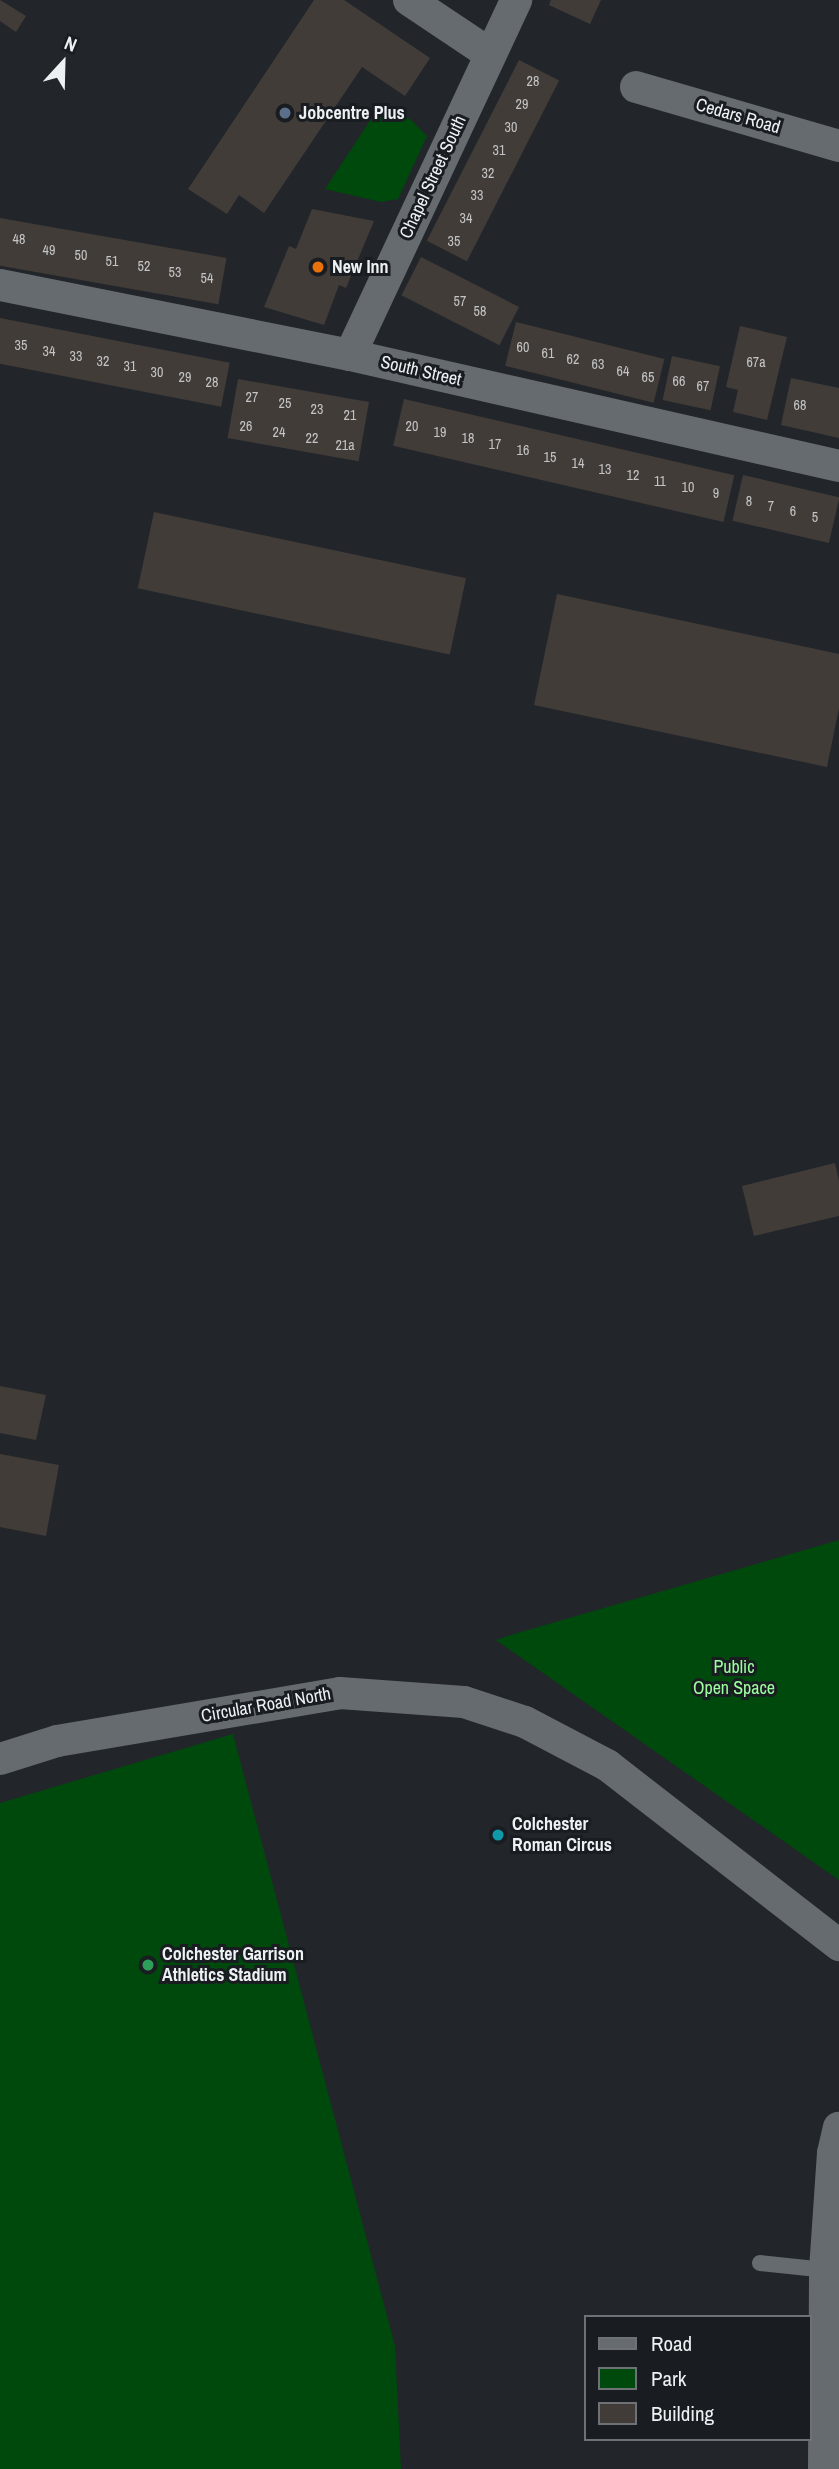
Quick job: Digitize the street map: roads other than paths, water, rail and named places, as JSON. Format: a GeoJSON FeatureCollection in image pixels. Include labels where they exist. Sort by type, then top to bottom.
{"type":"FeatureCollection","features":[{"type":"Feature","properties":{"kind":"street"},"geometry":{"type":"LineString","coordinates":[[409,0],[490,54]]}},
{"type":"Feature","properties":{"kind":"street","name":"Chapel Street South"},"geometry":{"type":"LineString","coordinates":[[350,355],[516,0]]}},
{"type":"Feature","properties":{"kind":"street","name":"Cedars Road"},"geometry":{"type":"LineString","coordinates":[[636,87],[839,146]]}},
{"type":"Feature","properties":{"kind":"street","name":"South Street"},"geometry":{"type":"LineString","coordinates":[[0,285],[350,355],[839,466]]}},
{"type":"Feature","properties":{"kind":"street","name":"Circular Road North"},"geometry":{"type":"LineString","coordinates":[[0,1759],[57,1741],[340,1693],[464,1702],[525,1722],[607,1765],[839,1945]]}},
{"type":"Feature","properties":{"kind":"street"},"geometry":{"type":"LineString","coordinates":[[824,2469],[825,2270],[833,2153],[839,2128]]}},
{"type":"Feature","properties":{"kind":"lane"},"geometry":{"type":"LineString","coordinates":[[760,2263],[825,2270]]}},
{"type":"Feature","properties":{"kind":"place","name":"Jobcentre Plus"},"geometry":{"type":"Point","coordinates":[285,113]}},
{"type":"Feature","properties":{"kind":"place","name":"New Inn"},"geometry":{"type":"Point","coordinates":[318,267]}},
{"type":"Feature","properties":{"kind":"place","name":"Colchester Roman Circus"},"geometry":{"type":"Point","coordinates":[498,1835]}},
{"type":"Feature","properties":{"kind":"place","name":"Colchester Garrison Athletics Stadium"},"geometry":{"type":"Point","coordinates":[148,1965]}},
{"type":"Feature","properties":{"kind":"park label","name":"Public Open Space"},"geometry":{"type":"Point","coordinates":[734,1678]}}]}
